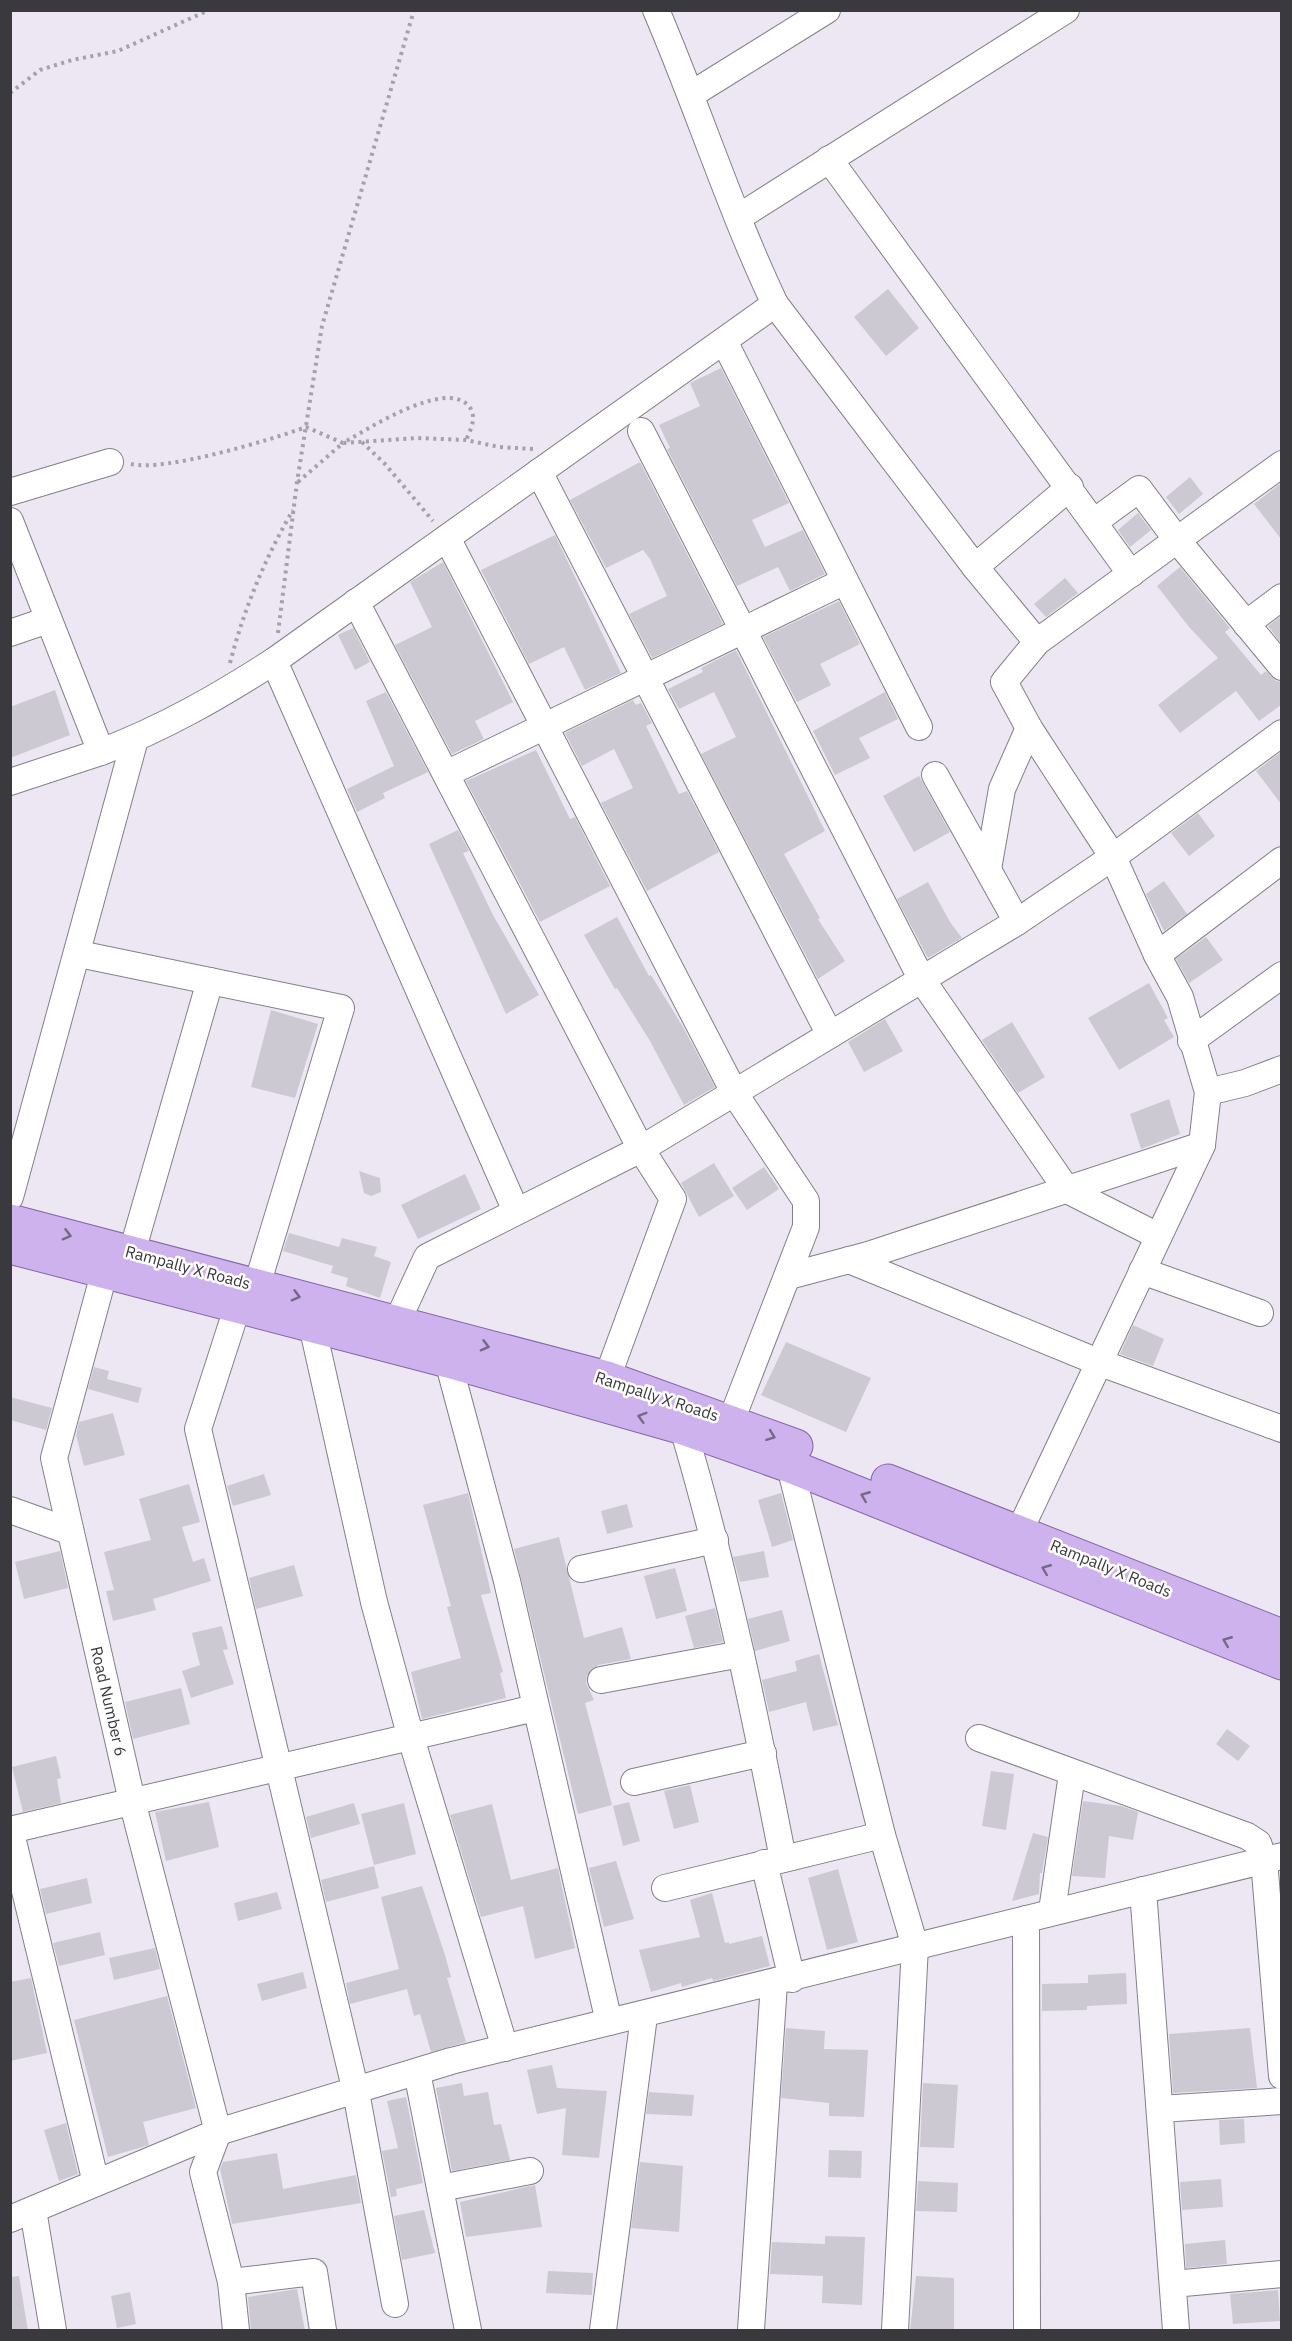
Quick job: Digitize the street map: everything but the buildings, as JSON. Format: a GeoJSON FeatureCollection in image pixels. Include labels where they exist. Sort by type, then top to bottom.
{"type":"FeatureCollection","features":[{"type":"Feature","properties":{"kind":"main road","name":"Rampally X Roads"},"geometry":{"type":"LineString","coordinates":[[10,1221],[119,1261]]}},
{"type":"Feature","properties":{"kind":"main road"},"geometry":{"type":"LineString","coordinates":[[10,1247],[119,1261],[248,1295],[312,1325],[683,1428],[790,1466],[1281,1663]]}},
{"type":"Feature","properties":{"kind":"main road","name":"Rampally X Roads"},"geometry":{"type":"LineString","coordinates":[[248,1295],[397,1322],[607,1378],[731,1420],[1281,1636]]}},
{"type":"Feature","properties":{"kind":"street"},"geometry":{"type":"LineString","coordinates":[[656,10],[692,94],[754,261],[775,304],[975,567],[1036,642]]}},
{"type":"Feature","properties":{"kind":"street"},"geometry":{"type":"LineString","coordinates":[[692,94],[827,10]]}},
{"type":"Feature","properties":{"kind":"street"},"geometry":{"type":"LineString","coordinates":[[739,217],[1066,10]]}},
{"type":"Feature","properties":{"kind":"street"},"geometry":{"type":"LineString","coordinates":[[829,159],[1131,574]]}},
{"type":"Feature","properties":{"kind":"street"},"geometry":{"type":"LineString","coordinates":[[10,782],[135,739],[204,706],[274,660],[775,304]]}},
{"type":"Feature","properties":{"kind":"street"},"geometry":{"type":"LineString","coordinates":[[724,341],[920,727]]}},
{"type":"Feature","properties":{"kind":"street"},"geometry":{"type":"LineString","coordinates":[[641,431],[922,980],[1067,1190],[1158,1236]]}},
{"type":"Feature","properties":{"kind":"street"},"geometry":{"type":"LineString","coordinates":[[10,492],[110,462]]}},
{"type":"Feature","properties":{"kind":"street"},"geometry":{"type":"LineString","coordinates":[[1019,1532],[1202,1145],[1208,1092],[1191,1041],[1180,997],[1113,857],[1029,728],[1004,682],[1036,642],[1281,464]]}},
{"type":"Feature","properties":{"kind":"street"},"geometry":{"type":"LineString","coordinates":[[540,472],[830,1035]]}},
{"type":"Feature","properties":{"kind":"street"},"geometry":{"type":"LineString","coordinates":[[975,567],[1070,488]]}},
{"type":"Feature","properties":{"kind":"street"},"geometry":{"type":"LineString","coordinates":[[1094,522],[1139,489],[1177,540],[1281,667]]}},
{"type":"Feature","properties":{"kind":"street"},"geometry":{"type":"LineString","coordinates":[[10,520],[101,752]]}},
{"type":"Feature","properties":{"kind":"street"},"geometry":{"type":"LineString","coordinates":[[447,538],[735,1094],[806,1201],[806,1227],[789,1276],[731,1420]]}},
{"type":"Feature","properties":{"kind":"street"},"geometry":{"type":"LineString","coordinates":[[446,774],[845,581]]}},
{"type":"Feature","properties":{"kind":"street"},"geometry":{"type":"LineString","coordinates":[[1246,624],[1281,597]]}},
{"type":"Feature","properties":{"kind":"street"},"geometry":{"type":"LineString","coordinates":[[356,602],[641,1149],[673,1199],[607,1378]]}},
{"type":"Feature","properties":{"kind":"street"},"geometry":{"type":"LineString","coordinates":[[10,633],[48,620]]}},
{"type":"Feature","properties":{"kind":"street"},"geometry":{"type":"LineString","coordinates":[[274,660],[516,1211]]}},
{"type":"Feature","properties":{"kind":"street"},"geometry":{"type":"LineString","coordinates":[[988,869],[1002,789],[1029,728]]}},
{"type":"Feature","properties":{"kind":"street"},"geometry":{"type":"LineString","coordinates":[[397,1322],[427,1257],[641,1149],[1017,922],[1113,857],[1281,732]]}},
{"type":"Feature","properties":{"kind":"street"},"geometry":{"type":"LineString","coordinates":[[10,1197],[79,954],[135,739]]}},
{"type":"Feature","properties":{"kind":"street"},"geometry":{"type":"LineString","coordinates":[[935,775],[1017,922]]}},
{"type":"Feature","properties":{"kind":"street"},"geometry":{"type":"LineString","coordinates":[[1158,955],[1281,860]]}},
{"type":"Feature","properties":{"kind":"street"},"geometry":{"type":"LineString","coordinates":[[79,954],[341,1008],[248,1295],[198,1429],[356,2092],[395,2304]]}},
{"type":"Feature","properties":{"kind":"street"},"geometry":{"type":"LineString","coordinates":[[1191,1041],[1281,975]]}},
{"type":"Feature","properties":{"kind":"street","name":"Road Number 6"},"geometry":{"type":"LineString","coordinates":[[210,981],[54,1458],[132,1801],[218,2132]]}},
{"type":"Feature","properties":{"kind":"street"},"geometry":{"type":"LineString","coordinates":[[1208,1092],[1245,1083],[1281,1070]]}},
{"type":"Feature","properties":{"kind":"street"},"geometry":{"type":"LineString","coordinates":[[789,1276],[849,1260],[1202,1145]]}},
{"type":"Feature","properties":{"kind":"street"},"geometry":{"type":"LineString","coordinates":[[849,1260],[1098,1362],[1281,1429]]}},
{"type":"Feature","properties":{"kind":"street"},"geometry":{"type":"LineString","coordinates":[[1142,1271],[1260,1312]]}},
{"type":"Feature","properties":{"kind":"street"},"geometry":{"type":"LineString","coordinates":[[312,1325],[374,1602],[411,1738],[505,2048]]}},
{"type":"Feature","properties":{"kind":"street"},"geometry":{"type":"LineString","coordinates":[[448,1361],[507,1581],[609,2022]]}},
{"type":"Feature","properties":{"kind":"street"},"geometry":{"type":"LineString","coordinates":[[683,1428],[715,1540],[763,1753],[774,1861],[783,1981],[751,2331]]}},
{"type":"Feature","properties":{"kind":"street"},"geometry":{"type":"LineString","coordinates":[[790,1466],[882,1836],[915,1946],[895,2331]]}},
{"type":"Feature","properties":{"kind":"street"},"geometry":{"type":"LineString","coordinates":[[10,1510],[69,1532]]}},
{"type":"Feature","properties":{"kind":"street"},"geometry":{"type":"LineString","coordinates":[[581,1569],[715,1540]]}},
{"type":"Feature","properties":{"kind":"street"},"geometry":{"type":"LineString","coordinates":[[601,1680],[741,1654]]}},
{"type":"Feature","properties":{"kind":"street"},"geometry":{"type":"LineString","coordinates":[[96,2183],[11,1829],[536,1708]]}},
{"type":"Feature","properties":{"kind":"street"},"geometry":{"type":"LineString","coordinates":[[979,1738],[1071,1774],[1247,1836],[1273,1858],[1281,2076]]}},
{"type":"Feature","properties":{"kind":"street"},"geometry":{"type":"LineString","coordinates":[[634,1782],[763,1753]]}},
{"type":"Feature","properties":{"kind":"street"},"geometry":{"type":"LineString","coordinates":[[1052,1911],[1071,1774]]}},
{"type":"Feature","properties":{"kind":"street"},"geometry":{"type":"LineString","coordinates":[[665,1888],[882,1836]]}},
{"type":"Feature","properties":{"kind":"street"},"geometry":{"type":"LineString","coordinates":[[53,2331],[22,2215],[218,2132],[505,2048],[609,2022],[644,2016],[1052,1911],[1273,1858]]}},
{"type":"Feature","properties":{"kind":"street"},"geometry":{"type":"LineString","coordinates":[[1143,1890],[1176,2331]]}},
{"type":"Feature","properties":{"kind":"street"},"geometry":{"type":"LineString","coordinates":[[1026,1919],[1027,2331]]}},
{"type":"Feature","properties":{"kind":"street"},"geometry":{"type":"LineString","coordinates":[[603,2331],[644,2016]]}},
{"type":"Feature","properties":{"kind":"street"},"geometry":{"type":"LineString","coordinates":[[417,2072],[468,2331]]}},
{"type":"Feature","properties":{"kind":"street"},"geometry":{"type":"LineString","coordinates":[[1160,2109],[1281,2101]]}},
{"type":"Feature","properties":{"kind":"street"},"geometry":{"type":"LineString","coordinates":[[218,2132],[203,2172],[231,2282],[236,2331]]}},
{"type":"Feature","properties":{"kind":"street"},"geometry":{"type":"LineString","coordinates":[[440,2188],[530,2171]]}},
{"type":"Feature","properties":{"kind":"street"},"geometry":{"type":"LineString","coordinates":[[231,2282],[314,2272],[323,2331]]}},
{"type":"Feature","properties":{"kind":"street"},"geometry":{"type":"LineString","coordinates":[[1173,2284],[1281,2274]]}},
{"type":"Feature","properties":{"kind":"path"},"geometry":{"type":"LineString","coordinates":[[10,93],[40,70],[72,60],[118,51],[209,10]]}},
{"type":"Feature","properties":{"kind":"path"},"geometry":{"type":"LineString","coordinates":[[274,660],[297,482],[322,326],[414,10]]}},
{"type":"Feature","properties":{"kind":"path"},"geometry":{"type":"LineString","coordinates":[[297,482],[343,443],[393,415],[446,397],[458,399],[472,412],[473,424],[466,440]]}},
{"type":"Feature","properties":{"kind":"path"},"geometry":{"type":"LineString","coordinates":[[110,462],[137,466],[179,460],[265,442],[306,427],[343,443],[417,438],[466,440],[499,447],[573,448]]}},
{"type":"Feature","properties":{"kind":"path"},"geometry":{"type":"LineString","coordinates":[[362,442],[385,464],[447,538]]}},
{"type":"Feature","properties":{"kind":"path"},"geometry":{"type":"LineString","coordinates":[[223,693],[238,631],[268,553],[294,508]]}}]}
